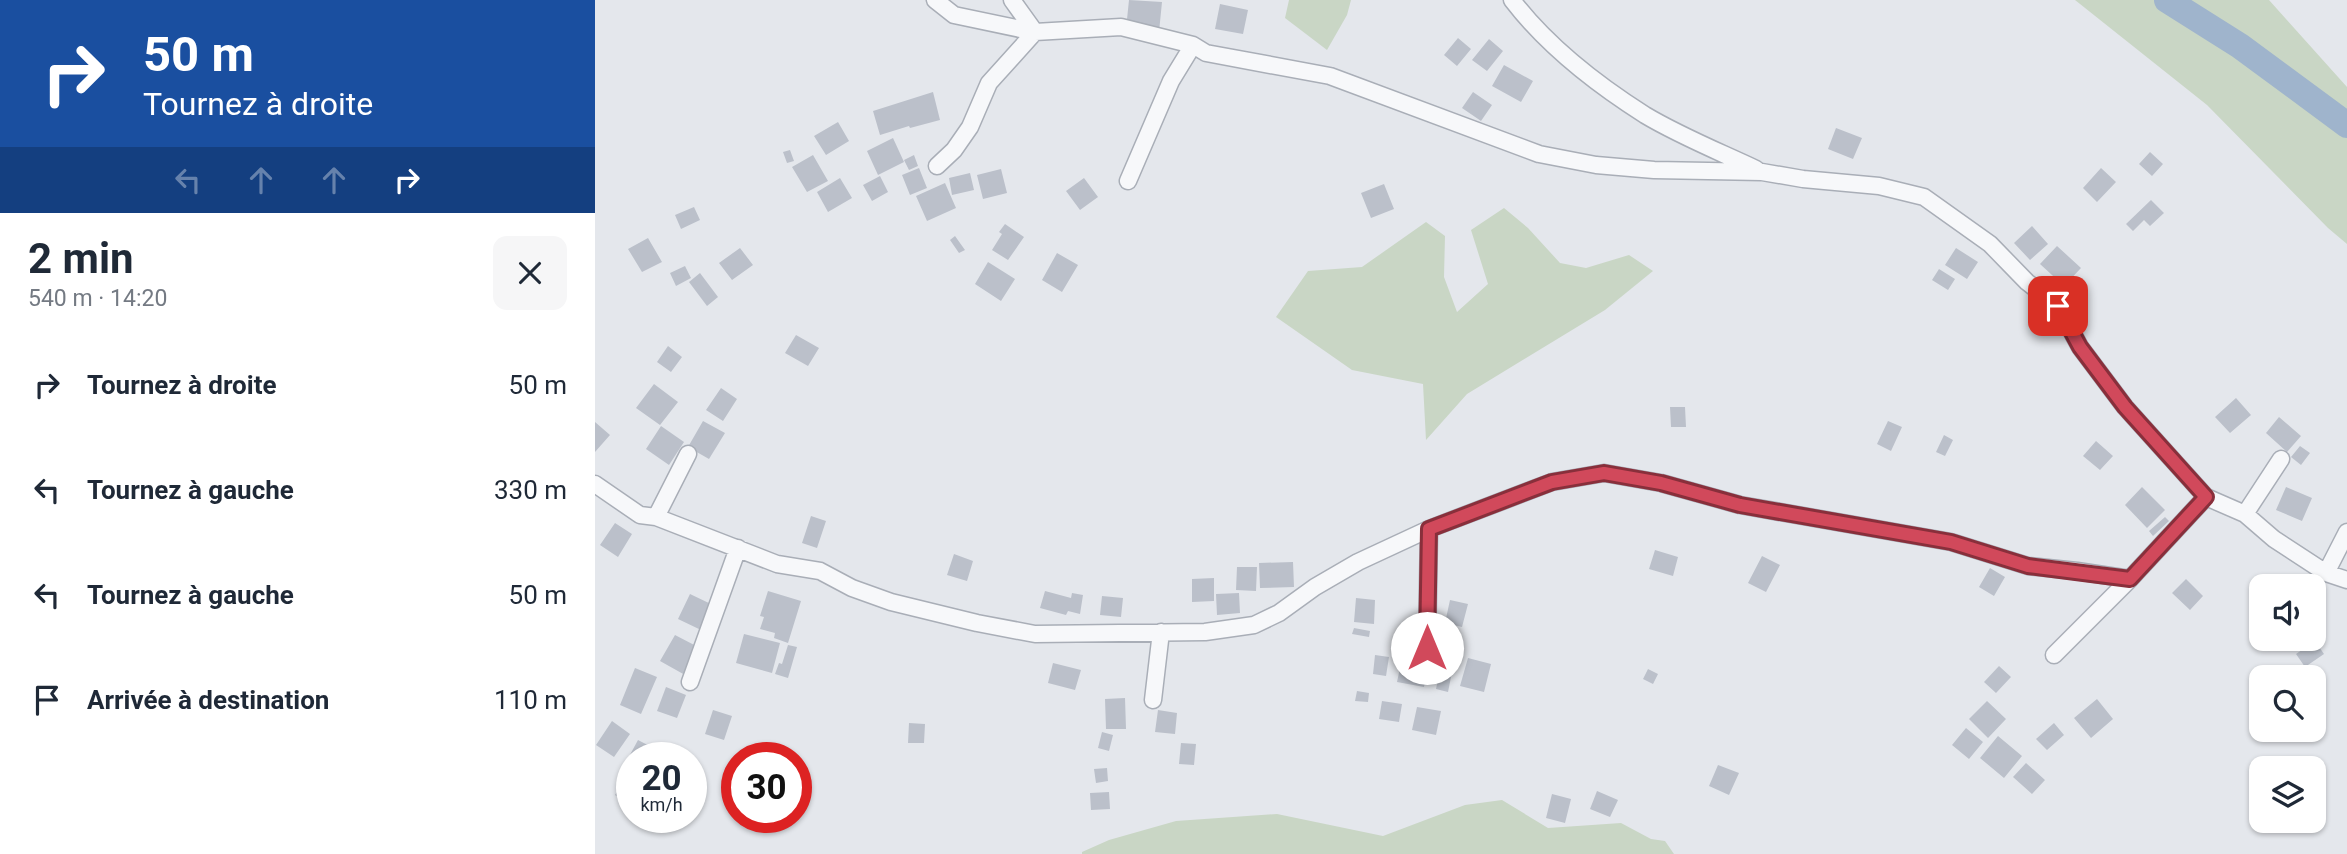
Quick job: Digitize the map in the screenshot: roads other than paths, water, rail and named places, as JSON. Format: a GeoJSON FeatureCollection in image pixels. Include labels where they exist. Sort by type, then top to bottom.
{"type":"FeatureCollection","features":[{"type":"Feature","properties":{"kind":"street"},"geometry":{"type":"LineString","coordinates":[[935,0],[954,15],[1035,32],[1121,27],[1206,52],[1330,76],[1539,154],[1596,165],[1654,170],[1762,172],[1879,186],[1924,197],[1990,244],[2027,282],[2058,306],[2080,347],[2125,407],[2206,497],[2245,514],[2274,539],[2326,573],[2347,580]]}},
{"type":"Feature","properties":{"kind":"street"},"geometry":{"type":"LineString","coordinates":[[1011,0],[1035,32]]}},
{"type":"Feature","properties":{"kind":"street"},"geometry":{"type":"LineString","coordinates":[[1512,0],[1533,27],[1583,71],[1647,116],[1762,172]]}},
{"type":"Feature","properties":{"kind":"street"},"geometry":{"type":"LineString","coordinates":[[937,166],[954,150],[970,127],[989,83],[1035,32]]}},
{"type":"Feature","properties":{"kind":"street"},"geometry":{"type":"LineString","coordinates":[[1128,181],[1171,81],[1193,46]]}},
{"type":"Feature","properties":{"kind":"street"},"geometry":{"type":"LineString","coordinates":[[656,517],[688,454]]}},
{"type":"Feature","properties":{"kind":"street"},"geometry":{"type":"LineString","coordinates":[[2245,514],[2281,458]]}},
{"type":"Feature","properties":{"kind":"street"},"geometry":{"type":"LineString","coordinates":[[595,484],[640,515],[656,517],[777,564],[820,571],[852,588],[891,602],[1035,634],[1205,632],[1254,625],[1279,613],[1315,587],[1358,562],[1429,529],[1552,482],[1604,473],[1661,483],[1740,505],[1951,542],[2028,566],[2130,579]]}},
{"type":"Feature","properties":{"kind":"street"},"geometry":{"type":"LineString","coordinates":[[2054,655],[2206,497]]}},
{"type":"Feature","properties":{"kind":"street"},"geometry":{"type":"LineString","coordinates":[[1427,648],[1429,529]]}},
{"type":"Feature","properties":{"kind":"street"},"geometry":{"type":"LineString","coordinates":[[2326,573],[2347,532]]}},
{"type":"Feature","properties":{"kind":"street"},"geometry":{"type":"LineString","coordinates":[[690,682],[738,548]]}},
{"type":"Feature","properties":{"kind":"street"},"geometry":{"type":"LineString","coordinates":[[1153,700],[1161,632]]}},
{"type":"Feature","properties":{"kind":"waterway"},"geometry":{"type":"LineString","coordinates":[[2167,0],[2240,46],[2347,125]]}}]}
